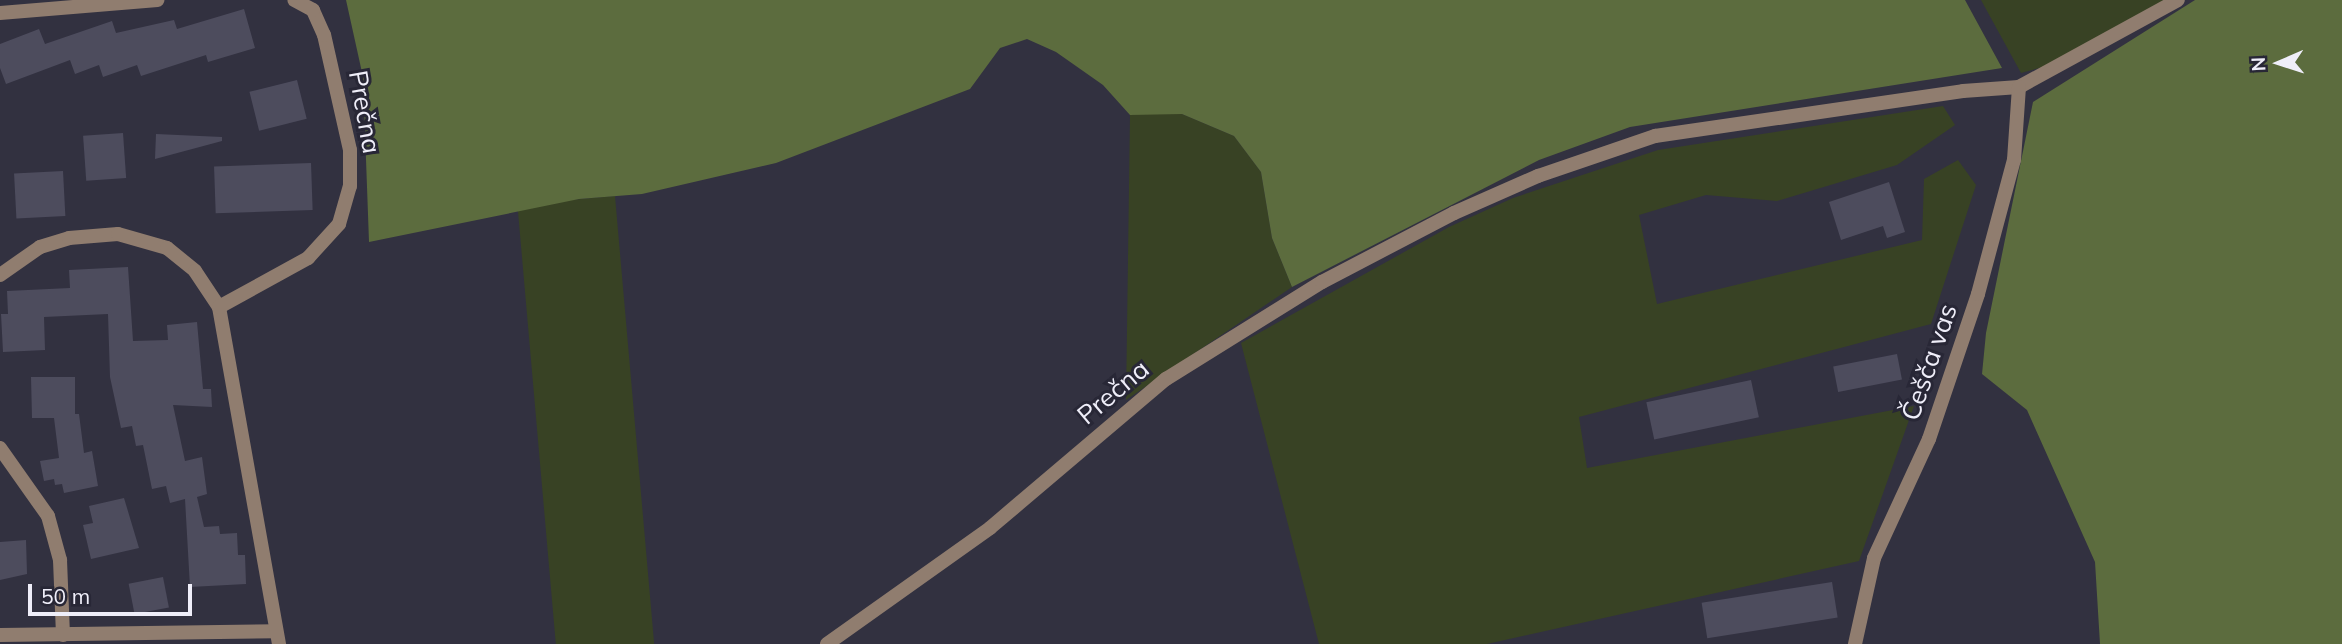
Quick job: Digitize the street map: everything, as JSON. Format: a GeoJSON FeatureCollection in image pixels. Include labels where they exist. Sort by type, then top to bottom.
{"type":"FeatureCollection","features":[{"type":"Feature","properties":{"kind":"street"},"geometry":{"type":"LineString","coordinates":[[0,13],[157,0]]}},
{"type":"Feature","properties":{"kind":"street","name":"Prečna"},"geometry":{"type":"LineString","coordinates":[[219,307],[308,258],[339,223],[350,186],[350,150],[324,35],[313,10],[294,0]]}},
{"type":"Feature","properties":{"kind":"street"},"geometry":{"type":"LineString","coordinates":[[2019,87],[2178,0]]}},
{"type":"Feature","properties":{"kind":"street","name":"Prečna"},"geometry":{"type":"LineString","coordinates":[[827,644],[990,528],[1166,379],[1322,282],[1454,213],[1538,176],[1655,136],[1963,91],[2019,87]]}},
{"type":"Feature","properties":{"kind":"street","name":"Češča vas"},"geometry":{"type":"LineString","coordinates":[[1855,644],[1874,558],[1929,439],[1979,294],[2014,160],[2019,87]]}},
{"type":"Feature","properties":{"kind":"street"},"geometry":{"type":"LineString","coordinates":[[0,275],[40,247],[69,238],[118,234],[167,248],[195,271],[219,307],[277,637],[0,635]]}},
{"type":"Feature","properties":{"kind":"street"},"geometry":{"type":"LineString","coordinates":[[0,449],[48,516],[60,560],[63,635]]}},
{"type":"Feature","properties":{"kind":"green space"},"geometry":{"type":"Polygon","coordinates":[[[346,0],[1965,0],[2002,68],[1630,127],[1539,160],[1292,287],[1272,238],[1261,172],[1234,136],[1182,114],[1130,115],[1103,85],[1056,52],[1027,39],[1000,48],[970,89],[776,163],[642,194],[579,199],[369,242],[363,77],[346,0]]]}},
{"type":"Feature","properties":{"kind":"green space"},"geometry":{"type":"Polygon","coordinates":[[[1981,0],[2168,0],[2058,63],[2021,73],[1981,0]]]}},
{"type":"Feature","properties":{"kind":"green space"},"geometry":{"type":"Polygon","coordinates":[[[2195,0],[2342,0],[2342,644],[2100,644],[2095,562],[2027,410],[1982,374],[1986,333],[2033,102],[2195,0]]]}},
{"type":"Feature","properties":{"kind":"green space"},"geometry":{"type":"Polygon","coordinates":[[[1943,106],[1955,125],[1897,165],[1777,201],[1706,195],[1639,215],[1657,304],[1922,240],[1924,179],[1958,160],[1976,185],[1931,324],[1579,417],[1587,468],[1914,406],[1859,561],[1487,644],[1319,644],[1241,343],[1449,227],[1513,198],[1658,150],[1943,106]]]}},
{"type":"Feature","properties":{"kind":"green space"},"geometry":{"type":"Polygon","coordinates":[[[1155,112],[1182,114],[1234,136],[1261,172],[1272,238],[1292,287],[1126,400],[1130,115],[1155,112]]]}},
{"type":"Feature","properties":{"kind":"green space"},"geometry":{"type":"Polygon","coordinates":[[[615,196],[654,644],[556,644],[517,205],[615,196]]]}},
{"type":"Feature","properties":{"kind":"building"},"geometry":{"type":"Polygon","coordinates":[[[244,9],[255,48],[208,62],[206,55],[141,76],[137,65],[103,77],[99,65],[75,74],[70,60],[6,84],[0,68],[0,44],[39,29],[45,44],[112,21],[116,33],[174,20],[177,29],[244,9]]]}},
{"type":"Feature","properties":{"kind":"building"},"geometry":{"type":"Polygon","coordinates":[[[297,80],[307,119],[259,131],[249,92],[297,80]]]}},
{"type":"Feature","properties":{"kind":"building"},"geometry":{"type":"Polygon","coordinates":[[[123,133],[126,178],[86,181],[83,136],[123,133]]]}},
{"type":"Feature","properties":{"kind":"building"},"geometry":{"type":"Polygon","coordinates":[[[156,134],[222,137],[222,141],[155,159],[156,134]]]}},
{"type":"Feature","properties":{"kind":"building"},"geometry":{"type":"Polygon","coordinates":[[[311,163],[313,210],[216,213],[214,166],[311,163]]]}},
{"type":"Feature","properties":{"kind":"building"},"geometry":{"type":"Polygon","coordinates":[[[63,171],[65,216],[16,219],[14,174],[63,171]]]}},
{"type":"Feature","properties":{"kind":"building"},"geometry":{"type":"Polygon","coordinates":[[[1889,182],[1905,232],[1887,238],[1883,226],[1841,240],[1829,202],[1889,182]]]}},
{"type":"Feature","properties":{"kind":"building"},"geometry":{"type":"Polygon","coordinates":[[[128,267],[133,341],[168,340],[167,325],[197,322],[203,389],[211,389],[212,407],[173,405],[185,461],[202,457],[207,494],[197,497],[204,527],[219,526],[220,534],[237,533],[238,555],[245,555],[246,584],[190,587],[185,499],[170,503],[166,486],[152,489],[143,445],[136,446],[132,426],[121,428],[110,377],[108,314],[44,317],[45,350],[3,352],[1,314],[8,314],[7,291],[70,288],[69,270],[128,267]]]}},
{"type":"Feature","properties":{"kind":"building"},"geometry":{"type":"Polygon","coordinates":[[[1897,354],[1902,380],[1838,392],[1833,366],[1897,354]]]}},
{"type":"Feature","properties":{"kind":"building"},"geometry":{"type":"Polygon","coordinates":[[[31,377],[75,377],[75,414],[79,414],[84,453],[92,451],[98,486],[64,493],[62,484],[55,485],[54,479],[44,481],[40,461],[59,458],[54,418],[32,418],[31,377]]]}},
{"type":"Feature","properties":{"kind":"building"},"geometry":{"type":"Polygon","coordinates":[[[1751,380],[1759,417],[1654,439],[1646,402],[1751,380]]]}},
{"type":"Feature","properties":{"kind":"building"},"geometry":{"type":"Polygon","coordinates":[[[124,498],[139,548],[91,559],[83,525],[93,523],[89,506],[124,498]]]}},
{"type":"Feature","properties":{"kind":"building"},"geometry":{"type":"Polygon","coordinates":[[[26,540],[27,574],[0,580],[0,542],[26,540]]]}},
{"type":"Feature","properties":{"kind":"building"},"geometry":{"type":"Polygon","coordinates":[[[163,577],[169,607],[135,614],[129,584],[163,577]]]}},
{"type":"Feature","properties":{"kind":"building"},"geometry":{"type":"Polygon","coordinates":[[[1832,582],[1838,618],[1707,638],[1702,603],[1832,582]]]}}]}
